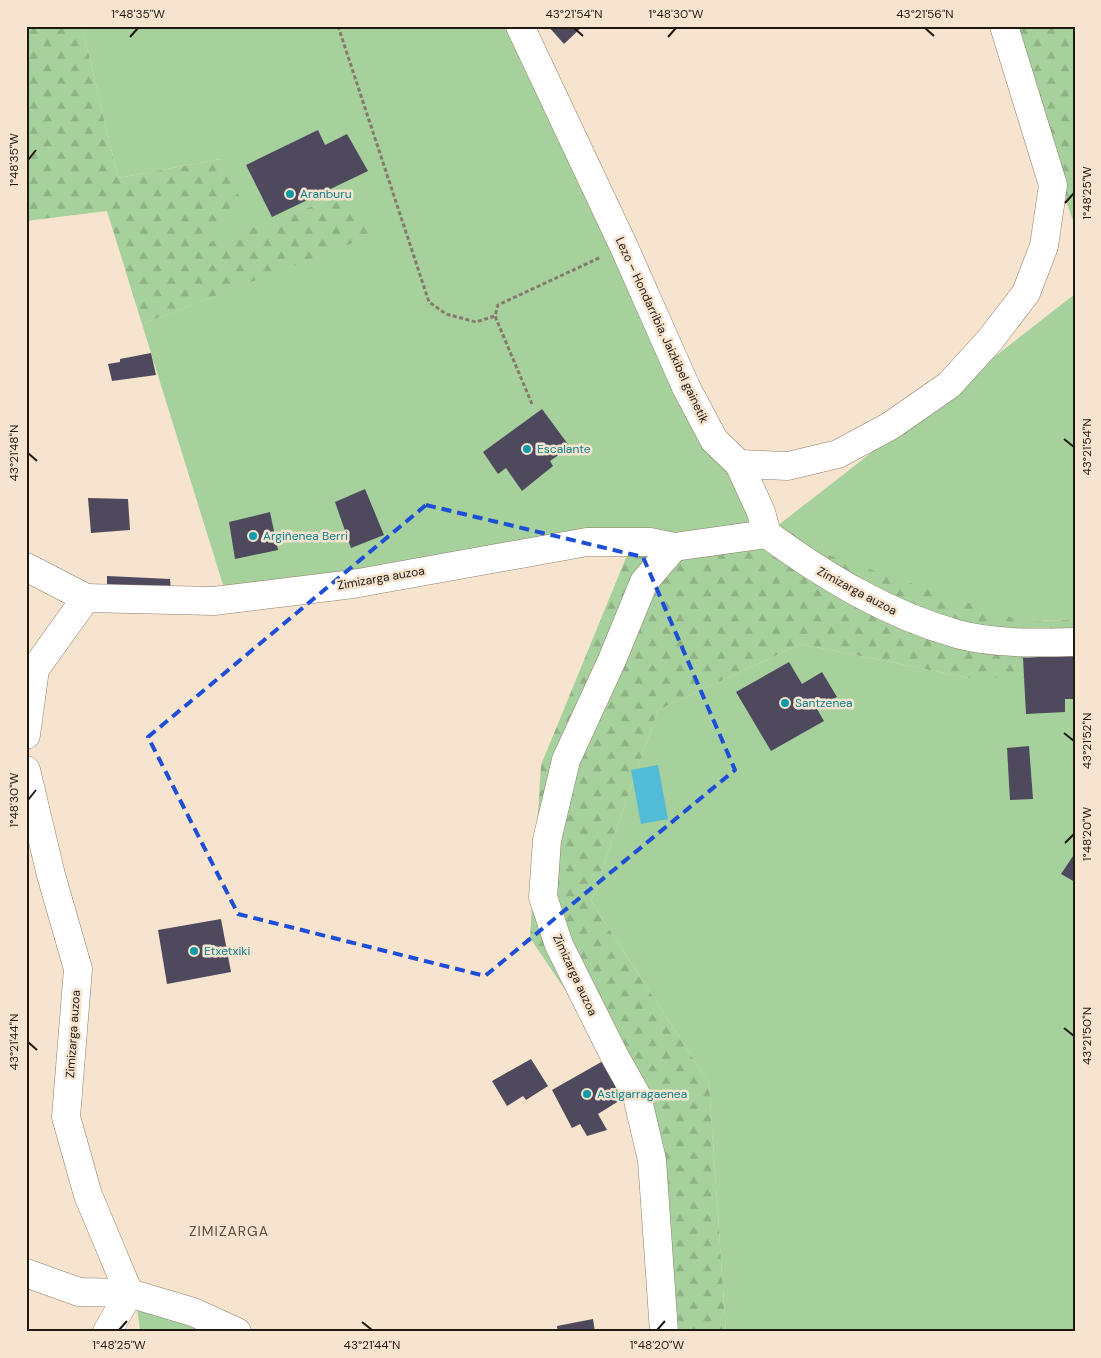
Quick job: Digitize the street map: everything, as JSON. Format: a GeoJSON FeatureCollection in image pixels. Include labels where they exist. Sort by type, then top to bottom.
{"type":"FeatureCollection","features":[{"type":"Feature","properties":{"kind":"street","name":"Lezo – Hondarribia, Jaizkibel gainetik"},"geometry":{"type":"LineString","coordinates":[[520,26],[624,247],[686,387],[714,440],[739,464]]}},
{"type":"Feature","properties":{"kind":"street"},"geometry":{"type":"LineString","coordinates":[[767,534],[761,512],[739,464],[788,466],[838,454],[890,426],[949,385],[990,340],[1026,293],[1044,246],[1053,185],[1004,26]]}},
{"type":"Feature","properties":{"kind":"street","name":"Zimizarga auzoa"},"geometry":{"type":"LineString","coordinates":[[26,567],[86,598],[214,601],[353,584],[588,542],[650,542],[674,547],[767,534],[820,573],[889,610],[950,632],[1028,644],[1075,642]]}},
{"type":"Feature","properties":{"kind":"street","name":"Zimizarga auzoa"},"geometry":{"type":"LineString","coordinates":[[664,1332],[652,1160],[637,1096],[614,1055],[559,945],[543,898],[547,840],[566,760],[612,660],[644,582],[674,547]]}},
{"type":"Feature","properties":{"kind":"street"},"geometry":{"type":"LineString","coordinates":[[26,736],[36,669],[86,598]]}},
{"type":"Feature","properties":{"kind":"street","name":"Zimizarga auzoa"},"geometry":{"type":"LineString","coordinates":[[26,770],[78,969],[66,1117],[88,1195],[129,1293]]}},
{"type":"Feature","properties":{"kind":"street"},"geometry":{"type":"LineString","coordinates":[[26,1274],[80,1292],[129,1293],[193,1312],[237,1332]]}},
{"type":"Feature","properties":{"kind":"street"},"geometry":{"type":"LineString","coordinates":[[107,1332],[129,1293]]}},
{"type":"Feature","properties":{"kind":"path"},"geometry":{"type":"LineString","coordinates":[[338,26],[429,302],[446,314],[476,322],[495,316]]}},
{"type":"Feature","properties":{"kind":"path"},"geometry":{"type":"LineString","coordinates":[[532,404],[495,316],[498,306],[624,247]]}},
{"type":"Feature","properties":{"kind":"highlighted area"},"geometry":{"type":"Polygon","coordinates":[[[426,505],[643,557],[735,770],[485,976],[238,914],[148,737],[426,505]]]}},
{"type":"Feature","properties":{"kind":"green space"},"geometry":{"type":"Polygon","coordinates":[[[26,26],[82,26],[118,178],[221,159],[239,196],[210,242],[345,195],[371,236],[142,324],[107,211],[26,221],[26,26]]]}},
{"type":"Feature","properties":{"kind":"green space"},"geometry":{"type":"Polygon","coordinates":[[[82,26],[530,26],[767,534],[1075,294],[1075,620],[1022,621],[630,548],[228,601],[142,324],[370,236],[345,195],[210,243],[221,159],[118,178],[82,26]]]}},
{"type":"Feature","properties":{"kind":"green space"},"geometry":{"type":"Polygon","coordinates":[[[1003,26],[1075,26],[1075,226],[1003,26]]]}},
{"type":"Feature","properties":{"kind":"green space"},"geometry":{"type":"Polygon","coordinates":[[[767,534],[1022,621],[1075,620],[1075,678],[969,678],[801,644],[658,710],[591,901],[709,1083],[726,1332],[657,1332],[637,1096],[530,938],[541,765],[630,548],[767,534]]]}},
{"type":"Feature","properties":{"kind":"green space"},"geometry":{"type":"Polygon","coordinates":[[[801,644],[969,678],[1075,678],[1075,1332],[726,1332],[709,1083],[591,901],[658,710],[801,644]]]}},
{"type":"Feature","properties":{"kind":"green space"},"geometry":{"type":"Polygon","coordinates":[[[137,1306],[228,1332],[140,1332],[137,1306]]]}},
{"type":"Feature","properties":{"kind":"water"},"geometry":{"type":"Polygon","coordinates":[[[658,765],[668,819],[641,824],[631,770],[658,765]]]}},
{"type":"Feature","properties":{"kind":"building"},"geometry":{"type":"Polygon","coordinates":[[[548,26],[583,26],[564,44],[548,26]]]}},
{"type":"Feature","properties":{"kind":"building","name":"Aranburu"},"geometry":{"type":"Polygon","coordinates":[[[318,130],[325,145],[347,134],[368,171],[272,217],[246,165],[318,130]]]}},
{"type":"Feature","properties":{"kind":"building"},"geometry":{"type":"Polygon","coordinates":[[[151,353],[156,375],[112,381],[108,364],[120,362],[120,359],[151,353]]]}},
{"type":"Feature","properties":{"kind":"building","name":"Escalante"},"geometry":{"type":"Polygon","coordinates":[[[542,409],[570,447],[550,461],[553,466],[522,491],[506,468],[498,474],[483,452],[542,409]]]}},
{"type":"Feature","properties":{"kind":"building"},"geometry":{"type":"Polygon","coordinates":[[[365,489],[384,535],[351,548],[335,502],[365,489]]]}},
{"type":"Feature","properties":{"kind":"building"},"geometry":{"type":"Polygon","coordinates":[[[88,498],[128,499],[130,530],[91,533],[88,498]]]}},
{"type":"Feature","properties":{"kind":"building","name":"Argiñenea Berri"},"geometry":{"type":"Polygon","coordinates":[[[270,512],[278,550],[235,559],[229,522],[270,512]]]}},
{"type":"Feature","properties":{"kind":"building"},"geometry":{"type":"Polygon","coordinates":[[[107,576],[170,579],[171,592],[107,588],[107,576]]]}},
{"type":"Feature","properties":{"kind":"building"},"geometry":{"type":"Polygon","coordinates":[[[1073,655],[1075,699],[1065,699],[1065,712],[1026,714],[1023,658],[1073,655]]]}},
{"type":"Feature","properties":{"kind":"building","name":"Santzenea"},"geometry":{"type":"Polygon","coordinates":[[[789,662],[802,684],[822,672],[837,697],[817,709],[824,721],[771,751],[736,692],[789,662]]]}},
{"type":"Feature","properties":{"kind":"building"},"geometry":{"type":"Polygon","coordinates":[[[1029,746],[1033,799],[1010,800],[1007,748],[1029,746]]]}},
{"type":"Feature","properties":{"kind":"building"},"geometry":{"type":"Polygon","coordinates":[[[1075,853],[1075,882],[1061,874],[1075,853]]]}},
{"type":"Feature","properties":{"kind":"building","name":"Etxetxiki"},"geometry":{"type":"Polygon","coordinates":[[[221,919],[231,972],[167,984],[158,930],[221,919]]]}},
{"type":"Feature","properties":{"kind":"building"},"geometry":{"type":"Polygon","coordinates":[[[531,1059],[548,1086],[526,1100],[523,1096],[507,1106],[492,1081],[531,1059]]]}},
{"type":"Feature","properties":{"kind":"building","name":"Astigarragaenea"},"geometry":{"type":"Polygon","coordinates":[[[603,1061],[622,1099],[598,1114],[607,1130],[587,1136],[580,1124],[572,1128],[552,1090],[603,1061]]]}},
{"type":"Feature","properties":{"kind":"building"},"geometry":{"type":"Polygon","coordinates":[[[593,1319],[595,1332],[558,1332],[557,1326],[593,1319]]]}},
{"type":"Feature","properties":{"kind":"place","name":"Aranburu"},"geometry":{"type":"Point","coordinates":[290,194]}},
{"type":"Feature","properties":{"kind":"place","name":"Escalante"},"geometry":{"type":"Point","coordinates":[527,449]}},
{"type":"Feature","properties":{"kind":"place","name":"Argiñenea Berri"},"geometry":{"type":"Point","coordinates":[253,536]}},
{"type":"Feature","properties":{"kind":"place","name":"Santzenea"},"geometry":{"type":"Point","coordinates":[785,703]}},
{"type":"Feature","properties":{"kind":"place","name":"Etxetxiki"},"geometry":{"type":"Point","coordinates":[194,951]}},
{"type":"Feature","properties":{"kind":"place","name":"Astigarragaenea"},"geometry":{"type":"Point","coordinates":[587,1094]}},
{"type":"Feature","properties":{"kind":"district","name":"ZIMIZARGA"},"geometry":{"type":"Point","coordinates":[229,1231]}}]}
